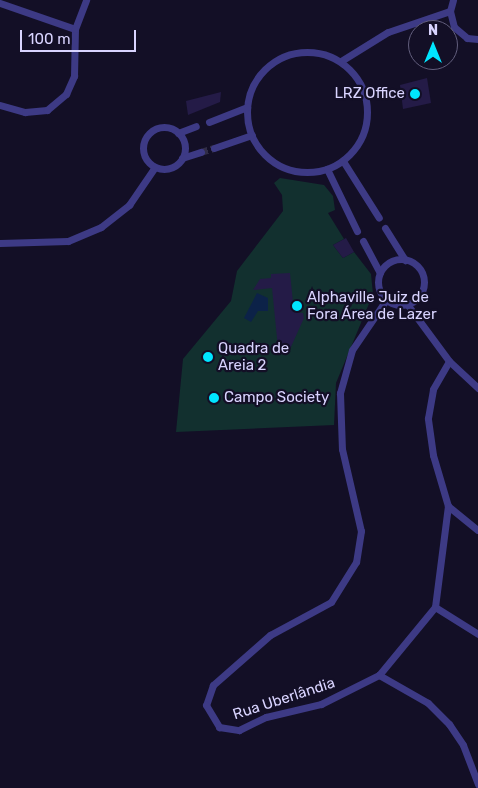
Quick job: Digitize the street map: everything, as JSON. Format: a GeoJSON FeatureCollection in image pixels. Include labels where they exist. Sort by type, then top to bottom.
{"type":"FeatureCollection","features":[{"type":"Feature","properties":{"kind":"street"},"geometry":{"type":"LineString","coordinates":[[0,105],[25,112],[47,110],[59,103],[74,76],[75,29],[86,0]]}},
{"type":"Feature","properties":{"kind":"street"},"geometry":{"type":"LineString","coordinates":[[453,0],[450,11],[460,33],[478,39]]}},
{"type":"Feature","properties":{"kind":"street"},"geometry":{"type":"LineString","coordinates":[[0,3],[75,29]]}},
{"type":"Feature","properties":{"kind":"street"},"geometry":{"type":"LineString","coordinates":[[341,62],[388,32],[450,11]]}},
{"type":"Feature","properties":{"kind":"street"},"geometry":{"type":"LineString","coordinates":[[307,51],[341,62],[356,75],[368,111],[356,147],[343,161],[327,169],[291,170],[275,162],[252,135],[247,107],[255,82],[273,62],[307,51]]}},
{"type":"Feature","properties":{"kind":"street"},"geometry":{"type":"LineString","coordinates":[[208,122],[247,107]]}},
{"type":"Feature","properties":{"kind":"street"},"geometry":{"type":"LineString","coordinates":[[178,133],[196,126]]}},
{"type":"Feature","properties":{"kind":"street"},"geometry":{"type":"LineString","coordinates":[[182,158],[184,145],[178,133],[165,127],[147,135],[143,154],[155,167],[171,168],[182,158],[201,152]]}},
{"type":"Feature","properties":{"kind":"street"},"geometry":{"type":"LineString","coordinates":[[214,148],[252,135]]}},
{"type":"Feature","properties":{"kind":"street"},"geometry":{"type":"LineString","coordinates":[[343,161],[379,218]]}},
{"type":"Feature","properties":{"kind":"street"},"geometry":{"type":"LineString","coordinates":[[0,243],[68,241],[101,227],[130,205],[155,167]]}},
{"type":"Feature","properties":{"kind":"street"},"geometry":{"type":"LineString","coordinates":[[327,169],[357,231]]}},
{"type":"Feature","properties":{"kind":"street"},"geometry":{"type":"LineString","coordinates":[[385,228],[405,260],[418,267],[424,281],[419,295],[407,304]]}},
{"type":"Feature","properties":{"kind":"street"},"geometry":{"type":"LineString","coordinates":[[363,241],[380,273]]}},
{"type":"Feature","properties":{"kind":"street"},"geometry":{"type":"LineString","coordinates":[[405,260],[390,262],[380,273],[378,287],[386,300],[407,304],[449,360],[478,388]]}},
{"type":"Feature","properties":{"kind":"street","name":"Rua Uberlândia"},"geometry":{"type":"LineString","coordinates":[[386,300],[352,350],[340,393],[342,449],[361,531],[356,562],[331,602],[270,635],[233,664],[208,691],[206,705],[219,727],[239,730],[266,717],[339,697],[379,675],[435,607]]}},
{"type":"Feature","properties":{"kind":"street"},"geometry":{"type":"LineString","coordinates":[[449,360],[433,389],[428,418],[448,506],[435,607],[478,634]]}},
{"type":"Feature","properties":{"kind":"street"},"geometry":{"type":"LineString","coordinates":[[448,506],[478,530]]}},
{"type":"Feature","properties":{"kind":"street"},"geometry":{"type":"LineString","coordinates":[[379,675],[428,703],[449,724],[463,745],[478,784]]}},
{"type":"Feature","properties":{"kind":"green space","name":"Alphaville Juiz de Fora Área de Lazer"},"geometry":{"type":"Polygon","coordinates":[[[280,178],[324,185],[333,196],[335,210],[328,213],[344,239],[333,245],[343,258],[354,252],[371,274],[373,294],[336,383],[334,425],[176,432],[183,359],[231,301],[237,271],[283,211],[282,195],[274,183],[280,178]]]}},
{"type":"Feature","properties":{"kind":"water"},"geometry":{"type":"Polygon","coordinates":[[[257,293],[268,298],[268,311],[258,311],[251,322],[244,318],[257,293]]]}},
{"type":"Feature","properties":{"kind":"building","name":"LRZ Office"},"geometry":{"type":"Polygon","coordinates":[[[427,78],[431,103],[403,109],[400,85],[427,78]]]}},
{"type":"Feature","properties":{"kind":"building"},"geometry":{"type":"Polygon","coordinates":[[[221,92],[220,102],[188,115],[186,101],[221,92]]]}},
{"type":"Feature","properties":{"kind":"building"},"geometry":{"type":"Polygon","coordinates":[[[346,238],[354,252],[343,258],[333,245],[346,238]]]}},
{"type":"Feature","properties":{"kind":"building"},"geometry":{"type":"Polygon","coordinates":[[[290,273],[294,312],[303,313],[304,318],[290,349],[278,348],[272,288],[253,290],[260,279],[271,278],[271,274],[290,273]]]}},
{"type":"Feature","properties":{"kind":"tunnel"},"geometry":{"type":"LineString","coordinates":[[201,152],[214,148]]}},
{"type":"Feature","properties":{"kind":"place","name":"LRZ Office"},"geometry":{"type":"Point","coordinates":[415,94]}},
{"type":"Feature","properties":{"kind":"place","name":"Alphaville Juiz de Fora Área de Lazer"},"geometry":{"type":"Point","coordinates":[297,306]}},
{"type":"Feature","properties":{"kind":"place","name":"Quadra de Areia 2"},"geometry":{"type":"Point","coordinates":[208,357]}},
{"type":"Feature","properties":{"kind":"place","name":"Campo Society"},"geometry":{"type":"Point","coordinates":[214,398]}}]}
